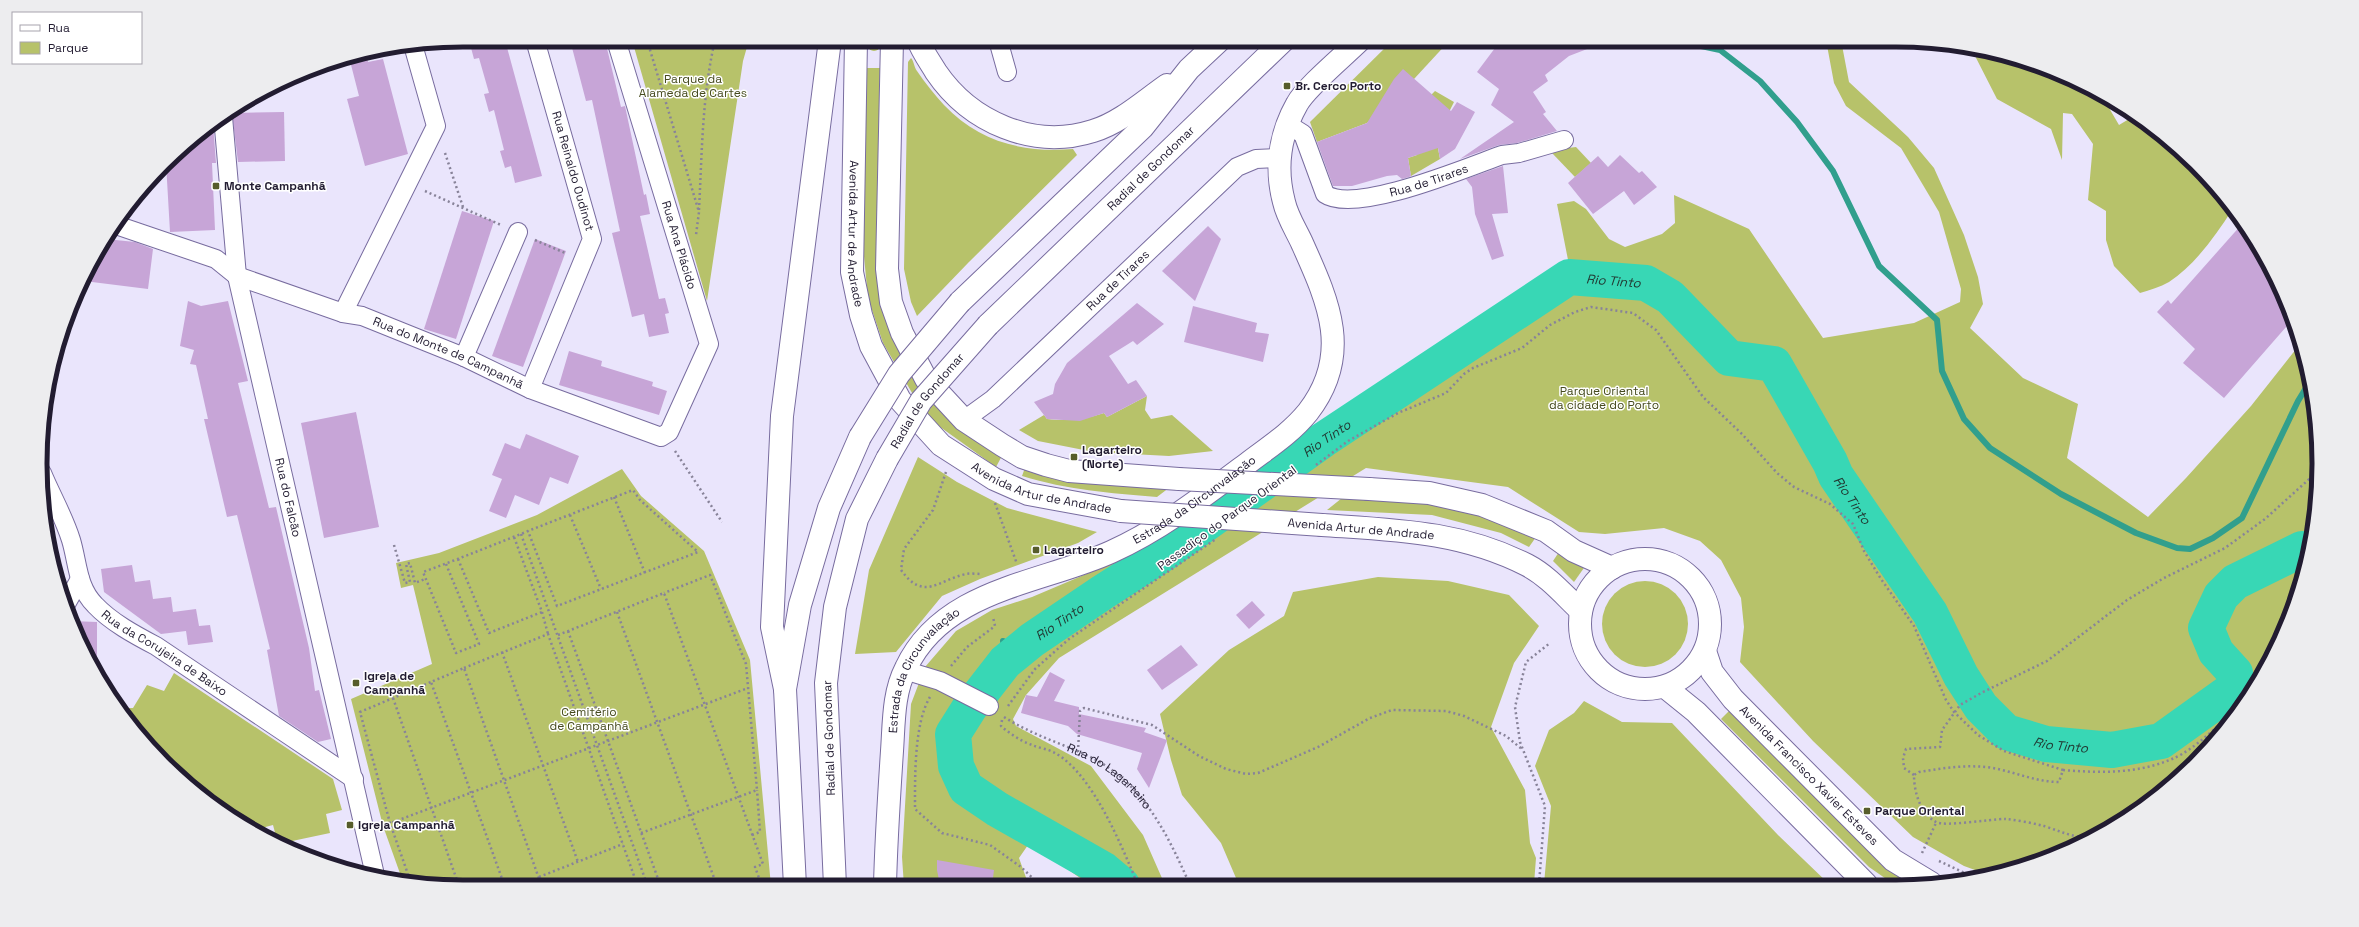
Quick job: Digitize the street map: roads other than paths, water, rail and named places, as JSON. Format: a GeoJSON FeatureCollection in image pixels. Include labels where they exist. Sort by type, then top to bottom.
{"type":"FeatureCollection","features":[{"type":"Feature","properties":{"kind":"main road"},"geometry":{"type":"LineString","coordinates":[[795,880],[785,689],[772,627],[782,416],[829,47]]}},
{"type":"Feature","properties":{"kind":"main road","name":"Avenida Artur de Andrade"},"geometry":{"type":"LineString","coordinates":[[856,47],[852,272],[861,315],[871,346],[900,400],[952,454],[994,479],[1028,494],[1121,511],[1423,532],[1470,542],[1528,566],[1548,580],[1581,611]]}},
{"type":"Feature","properties":{"kind":"main road","name":"Avenida Artur de Andrade"},"geometry":{"type":"LineString","coordinates":[[892,47],[887,269],[891,302],[902,333],[926,379],[964,420],[1015,453],[1046,465],[1069,471],[1179,479],[1429,493],[1482,505],[1546,532],[1574,551],[1612,568]]}},
{"type":"Feature","properties":{"kind":"main road"},"geometry":{"type":"LineString","coordinates":[[922,47],[948,89],[972,111],[994,123],[1018,133],[1072,136],[1110,125],[1189,69],[1213,47]]}},
{"type":"Feature","properties":{"kind":"main road","name":"Radial de Gondomar"},"geometry":{"type":"LineString","coordinates":[[835,880],[826,683],[835,607],[857,519],[887,458],[921,401],[988,324],[1277,47]]}},
{"type":"Feature","properties":{"kind":"main road","name":"Estrada da Circunvalação"},"geometry":{"type":"LineString","coordinates":[[885,880],[886,842],[896,703],[904,670],[924,638],[938,624],[959,610],[988,596],[1094,559],[1154,530],[1207,494],[1291,431],[1309,411],[1322,390],[1330,366],[1332,318],[1325,293],[1284,205],[1280,181],[1279,158],[1287,124],[1298,101],[1353,47]]}},
{"type":"Feature","properties":{"kind":"main road"},"geometry":{"type":"LineString","coordinates":[[785,689],[800,605],[829,508],[860,437],[899,374],[960,302],[1143,127],[1189,69]]}},
{"type":"Feature","properties":{"kind":"main road"},"geometry":{"type":"LineString","coordinates":[[1652,559],[1672,565],[1689,576],[1702,592],[1709,611],[1710,631],[1705,651],[1695,666],[1682,679],[1665,687],[1646,690],[1626,687],[1609,679],[1594,666],[1584,649],[1579,630],[1581,611],[1590,589],[1598,579],[1612,568],[1631,560],[1652,559]]}},
{"type":"Feature","properties":{"kind":"main road","name":"Avenida Francisco Xavier Esteves"},"geometry":{"type":"LineString","coordinates":[[1705,651],[1712,672],[1733,699],[1893,860],[1924,879]]}},
{"type":"Feature","properties":{"kind":"main road"},"geometry":{"type":"LineString","coordinates":[[1665,687],[1696,712],[1862,880]]}},
{"type":"Feature","properties":{"kind":"street","name":"Rua Reinaldo Oudinot"},"geometry":{"type":"LineString","coordinates":[[530,389],[592,239],[537,47]]}},
{"type":"Feature","properties":{"kind":"street","name":"Rua Ana Plácido"},"geometry":{"type":"LineString","coordinates":[[618,47],[709,344],[669,432],[661,437]]}},
{"type":"Feature","properties":{"kind":"street"},"geometry":{"type":"LineString","coordinates":[[1001,47],[1007,72]]}},
{"type":"Feature","properties":{"kind":"street"},"geometry":{"type":"LineString","coordinates":[[343,313],[436,126],[415,50]]}},
{"type":"Feature","properties":{"kind":"street","name":"Rua do Falcão"},"geometry":{"type":"LineString","coordinates":[[224,123],[237,276],[374,870]]}},
{"type":"Feature","properties":{"kind":"street","name":"Rua de Tirares"},"geometry":{"type":"LineString","coordinates":[[1287,124],[1303,134],[1326,194],[1330,198],[1355,198],[1395,193],[1455,176],[1502,155],[1519,153],[1564,140]]}},
{"type":"Feature","properties":{"kind":"street","name":"Rua de Tirares"},"geometry":{"type":"LineString","coordinates":[[964,420],[989,402],[1237,167],[1256,159],[1279,158]]}},
{"type":"Feature","properties":{"kind":"street","name":"Rua do Monte de Campanhã"},"geometry":{"type":"LineString","coordinates":[[121,227],[216,259],[237,276],[343,313],[362,316],[464,357],[530,389],[661,437]]}},
{"type":"Feature","properties":{"kind":"street"},"geometry":{"type":"LineString","coordinates":[[464,357],[518,232]]}},
{"type":"Feature","properties":{"kind":"street","name":"Rua da Corujeira de Baixo"},"geometry":{"type":"LineString","coordinates":[[48,486],[71,540],[80,579],[85,592],[95,605],[127,629],[156,646],[354,779]]}},
{"type":"Feature","properties":{"kind":"street"},"geometry":{"type":"LineString","coordinates":[[69,598],[80,579]]}},
{"type":"Feature","properties":{"kind":"street"},"geometry":{"type":"LineString","coordinates":[[904,670],[947,684],[996,711]]}},
{"type":"Feature","properties":{"kind":"waterway"},"geometry":{"type":"LineString","coordinates":[[1706,47],[1720,50],[1760,81],[1797,122],[1833,171],[1879,266],[1937,320],[1942,371],[1964,419],[1990,448],[2061,494],[2136,533],[2177,548],[2190,549],[2213,538],[2242,518],[2298,401],[2305,389]]}},
{"type":"Feature","properties":{"kind":"waterway","name":"Rio Tinto"},"geometry":{"type":"LineString","coordinates":[[1116,880],[1104,870],[997,809],[966,788],[956,766],[953,734],[970,707],[1005,662],[1032,640],[1166,552],[1323,440],[1569,277],[1646,283],[1670,297],[1729,358],[1774,364],[1830,462],[1836,476],[1930,613],[1961,676],[1981,707],[2006,732],[2046,744],[2112,750],[2161,741],[2228,693],[2236,684],[2235,673],[2216,652],[2206,628],[2221,596],[2235,582],[2303,549]]}},
{"type":"Feature","properties":{"kind":"waterway"},"geometry":{"type":"LineString","coordinates":[[1003,641],[1005,662]]}},
{"type":"Feature","properties":{"kind":"place","name":"Br. Cerco Porto"},"geometry":{"type":"Point","coordinates":[1287,86]}},
{"type":"Feature","properties":{"kind":"place","name":"Monte Campanhã"},"geometry":{"type":"Point","coordinates":[216,186]}},
{"type":"Feature","properties":{"kind":"place","name":"Lagarteiro (Norte)"},"geometry":{"type":"Point","coordinates":[1074,457]}},
{"type":"Feature","properties":{"kind":"place","name":"Lagarteiro"},"geometry":{"type":"Point","coordinates":[1036,550]}},
{"type":"Feature","properties":{"kind":"place","name":"Igreja de Campanhã"},"geometry":{"type":"Point","coordinates":[356,683]}},
{"type":"Feature","properties":{"kind":"place","name":"Parque Oriental"},"geometry":{"type":"Point","coordinates":[1867,811]}},
{"type":"Feature","properties":{"kind":"place","name":"Igreja Campanhã"},"geometry":{"type":"Point","coordinates":[350,825]}},
{"type":"Feature","properties":{"kind":"park label","name":"Parque da Alameda de Cartes"},"geometry":{"type":"Point","coordinates":[693,86]}},
{"type":"Feature","properties":{"kind":"park label","name":"Parque Oriental da cidade do Porto"},"geometry":{"type":"Point","coordinates":[1604,398]}},
{"type":"Feature","properties":{"kind":"park label","name":"Cemitério de Campanhã"},"geometry":{"type":"Point","coordinates":[589,719]}}]}
